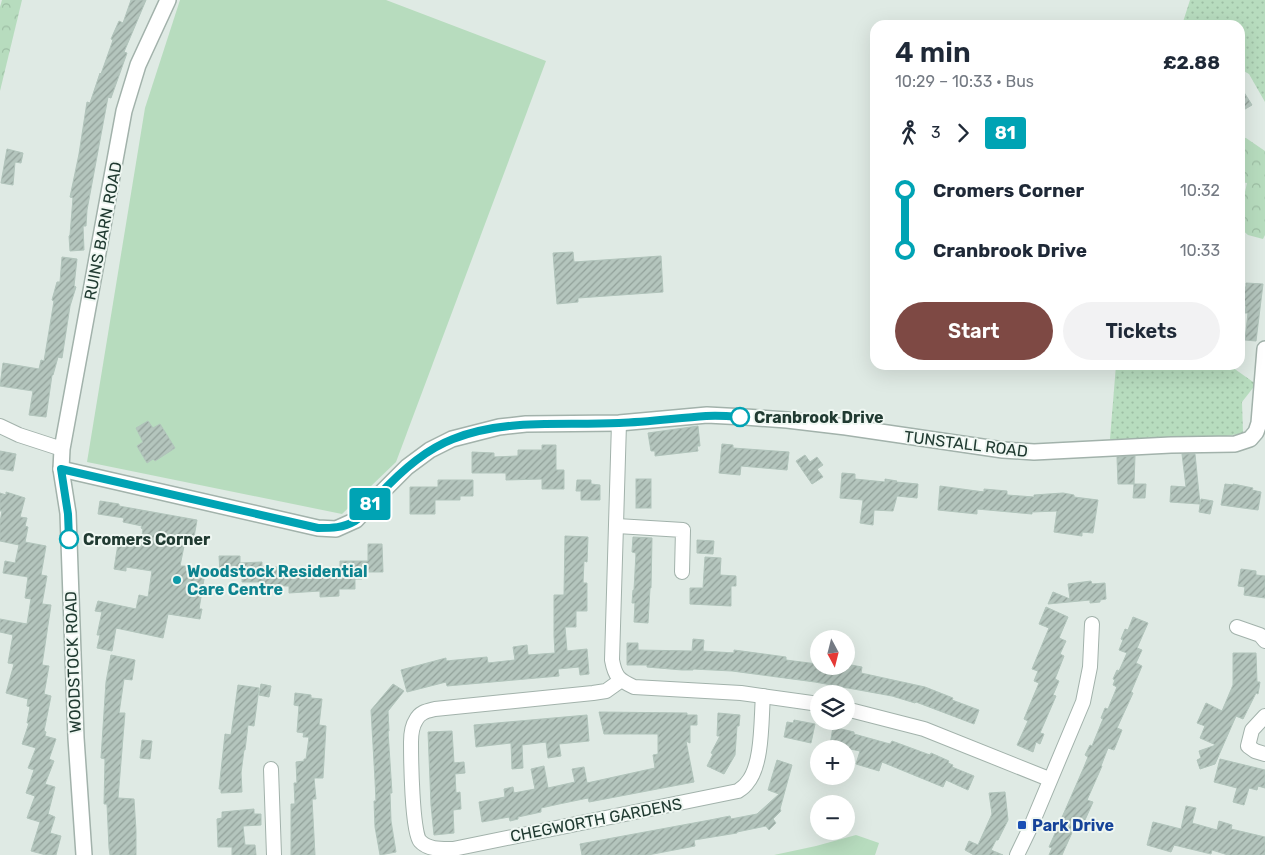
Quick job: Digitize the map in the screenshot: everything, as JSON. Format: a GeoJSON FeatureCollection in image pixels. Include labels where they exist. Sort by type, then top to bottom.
{"type":"FeatureCollection","features":[{"type":"Feature","properties":{"kind":"street","name":"RUINS BARN ROAD"},"geometry":{"type":"LineString","coordinates":[[61,469],[62,449],[124,111],[138,65],[168,0]]}},
{"type":"Feature","properties":{"kind":"street","name":"TUNSTALL ROAD"},"geometry":{"type":"LineString","coordinates":[[61,469],[318,528],[336,528],[356,520],[408,467],[430,450],[452,439],[499,426],[619,423],[707,415],[787,420],[1003,450],[1034,452],[1171,445],[1235,444],[1250,439],[1256,432],[1260,411],[1265,350]]}},
{"type":"Feature","properties":{"kind":"street"},"geometry":{"type":"LineString","coordinates":[[619,423],[612,660],[614,670],[620,681],[634,687],[763,696],[810,703]]}},
{"type":"Feature","properties":{"kind":"street"},"geometry":{"type":"LineString","coordinates":[[0,426],[19,435],[62,449]]}},
{"type":"Feature","properties":{"kind":"street","name":"WOODSTOCK ROAD"},"geometry":{"type":"LineString","coordinates":[[61,469],[68,514],[76,728],[84,855]]}},
{"type":"Feature","properties":{"kind":"street"},"geometry":{"type":"LineString","coordinates":[[617,526],[683,530],[682,572]]}},
{"type":"Feature","properties":{"kind":"street"},"geometry":{"type":"LineString","coordinates":[[1017,855],[1031,826],[1049,779],[1074,727],[1083,702],[1090,667],[1092,624]]}},
{"type":"Feature","properties":{"kind":"street"},"geometry":{"type":"LineString","coordinates":[[1237,626],[1260,636],[1265,641]]}},
{"type":"Feature","properties":{"kind":"street","name":"CHEGWORTH GARDENS"},"geometry":{"type":"LineString","coordinates":[[620,681],[606,691],[435,709],[424,712],[416,718],[412,729],[411,742],[416,836],[420,842],[437,849],[452,849],[738,791],[748,783],[757,759],[763,696]]}},
{"type":"Feature","properties":{"kind":"street"},"geometry":{"type":"LineString","coordinates":[[855,711],[924,729],[1049,779]]}},
{"type":"Feature","properties":{"kind":"street"},"geometry":{"type":"LineString","coordinates":[[1265,716],[1252,730],[1248,746],[1255,751],[1265,754]]}},
{"type":"Feature","properties":{"kind":"street"},"geometry":{"type":"LineString","coordinates":[[271,769],[274,855]]}},
{"type":"Feature","properties":{"kind":"green space"},"geometry":{"type":"Polygon","coordinates":[[[2,0],[22,0],[0,91],[0,7],[2,0]]]}},
{"type":"Feature","properties":{"kind":"green space"},"geometry":{"type":"Polygon","coordinates":[[[180,0],[386,0],[546,61],[396,462],[342,514],[87,462],[145,108],[180,0]]]}},
{"type":"Feature","properties":{"kind":"green space"},"geometry":{"type":"Polygon","coordinates":[[[1190,0],[1265,0],[1265,102],[1249,74],[1245,72],[1245,20],[1184,20],[1190,0]]]}},
{"type":"Feature","properties":{"kind":"green space"},"geometry":{"type":"Polygon","coordinates":[[[1245,138],[1265,151],[1265,235],[1263,239],[1245,232],[1245,192],[1247,183],[1245,183],[1245,138]]]}},
{"type":"Feature","properties":{"kind":"green space"},"geometry":{"type":"Polygon","coordinates":[[[1116,370],[1236,370],[1256,384],[1242,402],[1243,433],[1194,439],[1110,439],[1116,370]]]}},
{"type":"Feature","properties":{"kind":"green space"},"geometry":{"type":"Polygon","coordinates":[[[855,835],[879,843],[875,855],[774,855],[838,840],[855,840],[855,835]]]}},
{"type":"Feature","properties":{"kind":"building"},"geometry":{"type":"Polygon","coordinates":[[[131,0],[146,0],[124,52],[127,53],[111,98],[108,97],[87,210],[86,226],[83,226],[84,250],[70,251],[69,236],[73,198],[70,197],[87,102],[90,103],[113,40],[111,39],[119,21],[123,23],[131,0]]]}},
{"type":"Feature","properties":{"kind":"building"},"geometry":{"type":"Polygon","coordinates":[[[1245,94],[1252,105],[1245,109],[1245,94]]]}},
{"type":"Feature","properties":{"kind":"building"},"geometry":{"type":"Polygon","coordinates":[[[7,149],[23,153],[21,163],[15,162],[13,185],[1,183],[7,149]]]}},
{"type":"Feature","properties":{"kind":"building"},"geometry":{"type":"Polygon","coordinates":[[[573,252],[574,262],[661,256],[663,292],[578,298],[578,302],[557,304],[553,253],[573,252]]]}},
{"type":"Feature","properties":{"kind":"building"},"geometry":{"type":"Polygon","coordinates":[[[62,257],[77,259],[74,286],[76,287],[70,306],[62,358],[58,357],[52,375],[46,417],[29,415],[33,391],[0,386],[3,363],[39,369],[41,360],[44,361],[54,301],[52,300],[57,282],[60,282],[62,257]]]}},
{"type":"Feature","properties":{"kind":"building"},"geometry":{"type":"Polygon","coordinates":[[[1246,283],[1263,284],[1256,341],[1245,340],[1248,313],[1245,313],[1246,283]]]}},
{"type":"Feature","properties":{"kind":"building"},"geometry":{"type":"Polygon","coordinates":[[[148,421],[153,428],[160,424],[175,448],[155,461],[153,459],[147,463],[137,446],[143,442],[136,428],[148,421]]]}},
{"type":"Feature","properties":{"kind":"building"},"geometry":{"type":"Polygon","coordinates":[[[698,426],[700,446],[697,446],[698,451],[655,456],[655,451],[651,451],[648,433],[698,426]]]}},
{"type":"Feature","properties":{"kind":"building"},"geometry":{"type":"Polygon","coordinates":[[[722,444],[733,445],[733,448],[789,452],[787,470],[741,466],[740,475],[719,473],[722,444]]]}},
{"type":"Feature","properties":{"kind":"building"},"geometry":{"type":"Polygon","coordinates":[[[542,445],[556,445],[556,470],[564,470],[564,489],[542,489],[542,479],[506,480],[506,473],[472,473],[472,452],[494,453],[494,457],[518,456],[518,450],[542,450],[542,445]]]}},
{"type":"Feature","properties":{"kind":"building"},"geometry":{"type":"Polygon","coordinates":[[[0,451],[16,454],[13,471],[0,469],[0,451]]]}},
{"type":"Feature","properties":{"kind":"building"},"geometry":{"type":"Polygon","coordinates":[[[1182,454],[1195,454],[1200,504],[1170,502],[1171,486],[1186,487],[1182,454]]]}},
{"type":"Feature","properties":{"kind":"building"},"geometry":{"type":"Polygon","coordinates":[[[805,455],[810,462],[817,457],[823,465],[817,469],[823,477],[812,484],[796,461],[805,455]]]}},
{"type":"Feature","properties":{"kind":"building"},"geometry":{"type":"Polygon","coordinates":[[[1135,456],[1134,484],[1118,484],[1117,457],[1135,456]]]}},
{"type":"Feature","properties":{"kind":"building"},"geometry":{"type":"Polygon","coordinates":[[[842,473],[855,474],[855,479],[885,482],[885,479],[918,484],[917,498],[897,496],[893,511],[874,510],[873,525],[860,523],[863,500],[840,498],[842,473]]]}},
{"type":"Feature","properties":{"kind":"building"},"geometry":{"type":"Polygon","coordinates":[[[636,479],[651,479],[651,508],[636,508],[636,479]]]}},
{"type":"Feature","properties":{"kind":"building"},"geometry":{"type":"Polygon","coordinates":[[[438,480],[473,480],[473,496],[460,496],[460,500],[435,500],[435,514],[410,514],[410,487],[438,487],[438,480]]]}},
{"type":"Feature","properties":{"kind":"building"},"geometry":{"type":"Polygon","coordinates":[[[577,480],[591,480],[591,484],[600,485],[600,500],[581,500],[581,491],[576,491],[577,480]]]}},
{"type":"Feature","properties":{"kind":"building"},"geometry":{"type":"Polygon","coordinates":[[[1134,484],[1146,484],[1145,498],[1133,498],[1134,484]]]}},
{"type":"Feature","properties":{"kind":"building"},"geometry":{"type":"Polygon","coordinates":[[[1225,484],[1253,488],[1252,490],[1261,492],[1258,510],[1221,505],[1225,484]]]}},
{"type":"Feature","properties":{"kind":"building"},"geometry":{"type":"Polygon","coordinates":[[[940,486],[984,492],[984,489],[1007,491],[1007,495],[1034,497],[1034,495],[1063,493],[1074,495],[1074,497],[1098,500],[1093,533],[1082,532],[1082,536],[1054,532],[1057,511],[1032,512],[1032,514],[977,509],[977,514],[938,510],[940,486]]]}},
{"type":"Feature","properties":{"kind":"building"},"geometry":{"type":"Polygon","coordinates":[[[6,492],[25,498],[20,517],[27,518],[25,526],[28,527],[25,542],[46,546],[41,575],[47,576],[42,604],[51,605],[42,665],[49,666],[44,694],[51,696],[44,731],[46,732],[45,736],[56,739],[49,759],[54,761],[45,784],[55,787],[48,814],[55,817],[50,833],[61,836],[56,855],[46,855],[31,851],[40,822],[27,818],[35,796],[26,793],[34,770],[28,768],[36,748],[22,744],[29,723],[27,723],[30,707],[27,706],[28,699],[6,693],[14,664],[8,663],[13,635],[0,632],[0,619],[27,624],[31,599],[25,598],[28,577],[3,573],[5,561],[15,563],[19,545],[0,541],[2,511],[0,511],[0,493],[6,495],[6,492]]]}},
{"type":"Feature","properties":{"kind":"building"},"geometry":{"type":"Polygon","coordinates":[[[1201,499],[1213,501],[1210,514],[1199,512],[1201,499]]]}},
{"type":"Feature","properties":{"kind":"building"},"geometry":{"type":"Polygon","coordinates":[[[100,501],[197,520],[194,537],[186,536],[180,566],[186,566],[185,570],[205,573],[199,609],[202,609],[200,619],[168,614],[163,638],[116,628],[112,651],[97,648],[100,635],[97,635],[102,612],[95,611],[98,601],[136,609],[139,595],[148,597],[152,571],[126,567],[126,571],[114,569],[118,544],[140,547],[143,529],[141,528],[142,526],[123,522],[124,518],[98,514],[100,501]]]}},
{"type":"Feature","properties":{"kind":"building"},"geometry":{"type":"Polygon","coordinates":[[[565,536],[588,537],[587,562],[584,561],[583,583],[587,583],[587,611],[576,611],[576,627],[565,627],[567,651],[587,649],[589,674],[580,675],[579,667],[558,669],[559,676],[447,686],[446,682],[407,692],[401,670],[446,658],[446,661],[487,657],[488,663],[515,660],[513,647],[527,645],[528,655],[555,653],[554,595],[564,595],[565,536]]]}},
{"type":"Feature","properties":{"kind":"building"},"geometry":{"type":"Polygon","coordinates":[[[633,537],[652,538],[648,623],[634,622],[635,603],[632,603],[636,553],[632,552],[633,537]]]}},
{"type":"Feature","properties":{"kind":"building"},"geometry":{"type":"Polygon","coordinates":[[[697,540],[714,541],[713,554],[697,553],[697,540]]]}},
{"type":"Feature","properties":{"kind":"building"},"geometry":{"type":"Polygon","coordinates":[[[368,544],[382,544],[383,572],[362,572],[362,579],[355,579],[355,589],[339,589],[339,596],[320,597],[320,591],[289,593],[289,586],[264,586],[264,582],[242,582],[242,573],[220,573],[219,556],[240,556],[240,563],[262,562],[262,567],[284,567],[284,574],[298,574],[298,577],[340,572],[340,561],[368,561],[368,544]]]}},
{"type":"Feature","properties":{"kind":"building"},"geometry":{"type":"Polygon","coordinates":[[[705,557],[721,558],[720,575],[736,576],[736,586],[731,586],[731,606],[690,604],[690,588],[703,588],[705,557]]]}},
{"type":"Feature","properties":{"kind":"building"},"geometry":{"type":"Polygon","coordinates":[[[1241,569],[1256,571],[1256,575],[1265,576],[1265,598],[1244,595],[1245,587],[1238,586],[1241,569]]]}},
{"type":"Feature","properties":{"kind":"building"},"geometry":{"type":"Polygon","coordinates":[[[1091,581],[1092,584],[1105,583],[1106,599],[1090,603],[1090,600],[1048,604],[1053,592],[1070,599],[1068,584],[1091,581]]]}},
{"type":"Feature","properties":{"kind":"building"},"geometry":{"type":"Polygon","coordinates":[[[1046,607],[1068,617],[1059,638],[1066,641],[1060,654],[1064,656],[1055,679],[1059,681],[1053,695],[1056,696],[1040,733],[1044,734],[1040,744],[1036,742],[1033,752],[1017,745],[1028,721],[1024,719],[1039,683],[1034,681],[1038,671],[1032,669],[1049,628],[1039,624],[1046,607]]]}},
{"type":"Feature","properties":{"kind":"building"},"geometry":{"type":"Polygon","coordinates":[[[1133,617],[1148,623],[1137,648],[1142,650],[1136,663],[1142,666],[1131,692],[1133,693],[1117,728],[1122,730],[1114,750],[1108,748],[1087,800],[1093,802],[1081,829],[1075,826],[1062,855],[1049,855],[1052,848],[1049,847],[1088,757],[1085,755],[1090,745],[1092,746],[1103,719],[1101,718],[1105,708],[1108,709],[1117,687],[1113,685],[1115,680],[1113,679],[1127,653],[1119,650],[1123,640],[1121,639],[1125,629],[1128,630],[1133,617]]]}},
{"type":"Feature","properties":{"kind":"building"},"geometry":{"type":"Polygon","coordinates":[[[693,639],[704,640],[703,651],[734,653],[734,650],[786,657],[786,660],[810,663],[810,675],[855,675],[855,666],[862,667],[861,673],[925,687],[979,710],[974,724],[916,702],[855,689],[855,685],[832,685],[732,671],[682,670],[647,667],[647,665],[627,665],[627,643],[638,643],[638,650],[692,651],[693,639]]]}},
{"type":"Feature","properties":{"kind":"building"},"geometry":{"type":"Polygon","coordinates":[[[1233,653],[1256,653],[1257,682],[1260,682],[1258,694],[1256,693],[1243,719],[1236,716],[1215,764],[1200,769],[1197,760],[1201,758],[1199,751],[1216,745],[1200,738],[1205,726],[1197,723],[1206,703],[1222,711],[1233,685],[1233,653]]]}},
{"type":"Feature","properties":{"kind":"building"},"geometry":{"type":"Polygon","coordinates":[[[111,655],[135,660],[132,680],[124,679],[119,713],[125,713],[118,798],[134,799],[136,855],[110,855],[109,848],[107,804],[104,804],[105,759],[101,758],[106,682],[111,655]]]}},
{"type":"Feature","properties":{"kind":"building"},"geometry":{"type":"Polygon","coordinates":[[[261,684],[271,686],[269,697],[259,695],[261,684]]]}},
{"type":"Feature","properties":{"kind":"building"},"geometry":{"type":"Polygon","coordinates":[[[393,684],[404,691],[388,711],[392,793],[390,793],[391,821],[396,852],[380,855],[375,827],[374,801],[376,801],[371,710],[393,684]]]}},
{"type":"Feature","properties":{"kind":"building"},"geometry":{"type":"Polygon","coordinates":[[[238,685],[259,688],[254,726],[248,725],[241,773],[242,792],[221,793],[221,789],[219,789],[225,734],[231,735],[238,685]]]}},
{"type":"Feature","properties":{"kind":"building"},"geometry":{"type":"Polygon","coordinates":[[[295,693],[311,695],[311,698],[322,699],[319,725],[326,726],[323,778],[314,778],[316,799],[312,799],[315,855],[291,855],[291,804],[295,804],[296,762],[306,759],[309,737],[303,737],[304,733],[297,732],[299,706],[294,705],[295,693]]]}},
{"type":"Feature","properties":{"kind":"building"},"geometry":{"type":"Polygon","coordinates":[[[599,712],[687,713],[687,715],[697,715],[697,725],[690,725],[690,743],[686,741],[694,782],[589,802],[588,798],[559,804],[541,808],[541,812],[518,817],[518,819],[510,821],[509,817],[482,822],[479,802],[505,797],[504,789],[513,787],[514,793],[535,789],[531,769],[544,766],[548,788],[575,782],[572,769],[584,767],[587,783],[655,768],[653,755],[658,754],[658,734],[604,734],[599,712]]]}},
{"type":"Feature","properties":{"kind":"building"},"geometry":{"type":"Polygon","coordinates":[[[718,713],[740,715],[739,726],[737,726],[735,755],[724,774],[707,766],[720,736],[717,736],[718,713]]]}},
{"type":"Feature","properties":{"kind":"building"},"geometry":{"type":"Polygon","coordinates":[[[587,715],[589,741],[559,744],[561,756],[548,758],[546,742],[522,745],[523,768],[512,769],[511,743],[476,747],[474,725],[587,715]]]}},
{"type":"Feature","properties":{"kind":"building"},"geometry":{"type":"Polygon","coordinates":[[[794,720],[810,723],[810,730],[814,730],[810,743],[784,737],[787,722],[793,723],[794,720]]]}},
{"type":"Feature","properties":{"kind":"building"},"geometry":{"type":"Polygon","coordinates":[[[832,730],[846,730],[890,744],[892,741],[930,755],[931,753],[949,761],[948,763],[953,765],[952,767],[974,776],[968,790],[946,780],[943,787],[882,762],[879,771],[856,764],[860,751],[855,750],[855,740],[831,740],[832,730]]]}},
{"type":"Feature","properties":{"kind":"building"},"geometry":{"type":"Polygon","coordinates":[[[452,731],[454,763],[464,762],[465,773],[455,774],[456,793],[460,792],[461,809],[453,810],[454,833],[434,835],[428,732],[452,731]]]}},
{"type":"Feature","properties":{"kind":"building"},"geometry":{"type":"Polygon","coordinates":[[[142,740],[152,741],[150,759],[140,758],[142,740]]]}},
{"type":"Feature","properties":{"kind":"building"},"geometry":{"type":"Polygon","coordinates":[[[1220,759],[1265,770],[1265,788],[1258,786],[1257,790],[1249,788],[1244,805],[1233,802],[1237,788],[1214,782],[1220,759]]]}},
{"type":"Feature","properties":{"kind":"building"},"geometry":{"type":"Polygon","coordinates":[[[777,760],[792,765],[781,811],[773,819],[776,823],[769,830],[766,826],[694,840],[695,846],[648,855],[582,855],[580,844],[730,816],[731,819],[757,814],[779,794],[768,790],[777,760]]]}},
{"type":"Feature","properties":{"kind":"building"},"geometry":{"type":"Polygon","coordinates":[[[1005,792],[1008,820],[991,850],[1003,855],[974,855],[965,850],[969,841],[978,845],[992,814],[989,793],[1005,792]]]}},
{"type":"Feature","properties":{"kind":"building"},"geometry":{"type":"Polygon","coordinates":[[[1186,806],[1196,808],[1192,823],[1217,830],[1219,821],[1232,825],[1231,829],[1265,837],[1265,855],[1228,855],[1212,850],[1211,854],[1174,845],[1171,852],[1147,845],[1153,822],[1181,829],[1186,806]]]}},
{"type":"Feature","properties":{"kind":"building"},"geometry":{"type":"Polygon","coordinates":[[[254,809],[254,814],[261,814],[261,825],[243,826],[245,845],[255,845],[256,855],[232,855],[232,847],[218,847],[217,819],[222,818],[222,812],[254,809]]]}},
{"type":"Feature","properties":{"kind":"bus line","name":"81"},"geometry":{"type":"LineString","coordinates":[[69,539],[68,514],[61,469],[318,528],[336,528],[356,520],[408,467],[430,450],[452,439],[471,433],[499,426],[526,424],[619,423],[670,420],[707,415],[740,417]]}},
{"type":"Feature","properties":{"kind":"place","name":"Cranbrook Drive"},"geometry":{"type":"Point","coordinates":[740,417]}},
{"type":"Feature","properties":{"kind":"place","name":"Cromers Corner"},"geometry":{"type":"Point","coordinates":[69,539]}},
{"type":"Feature","properties":{"kind":"place","name":"Woodstock Residential Care Centre"},"geometry":{"type":"Point","coordinates":[177,580]}},
{"type":"Feature","properties":{"kind":"place","name":"Park Drive"},"geometry":{"type":"Point","coordinates":[1022,825]}}]}
